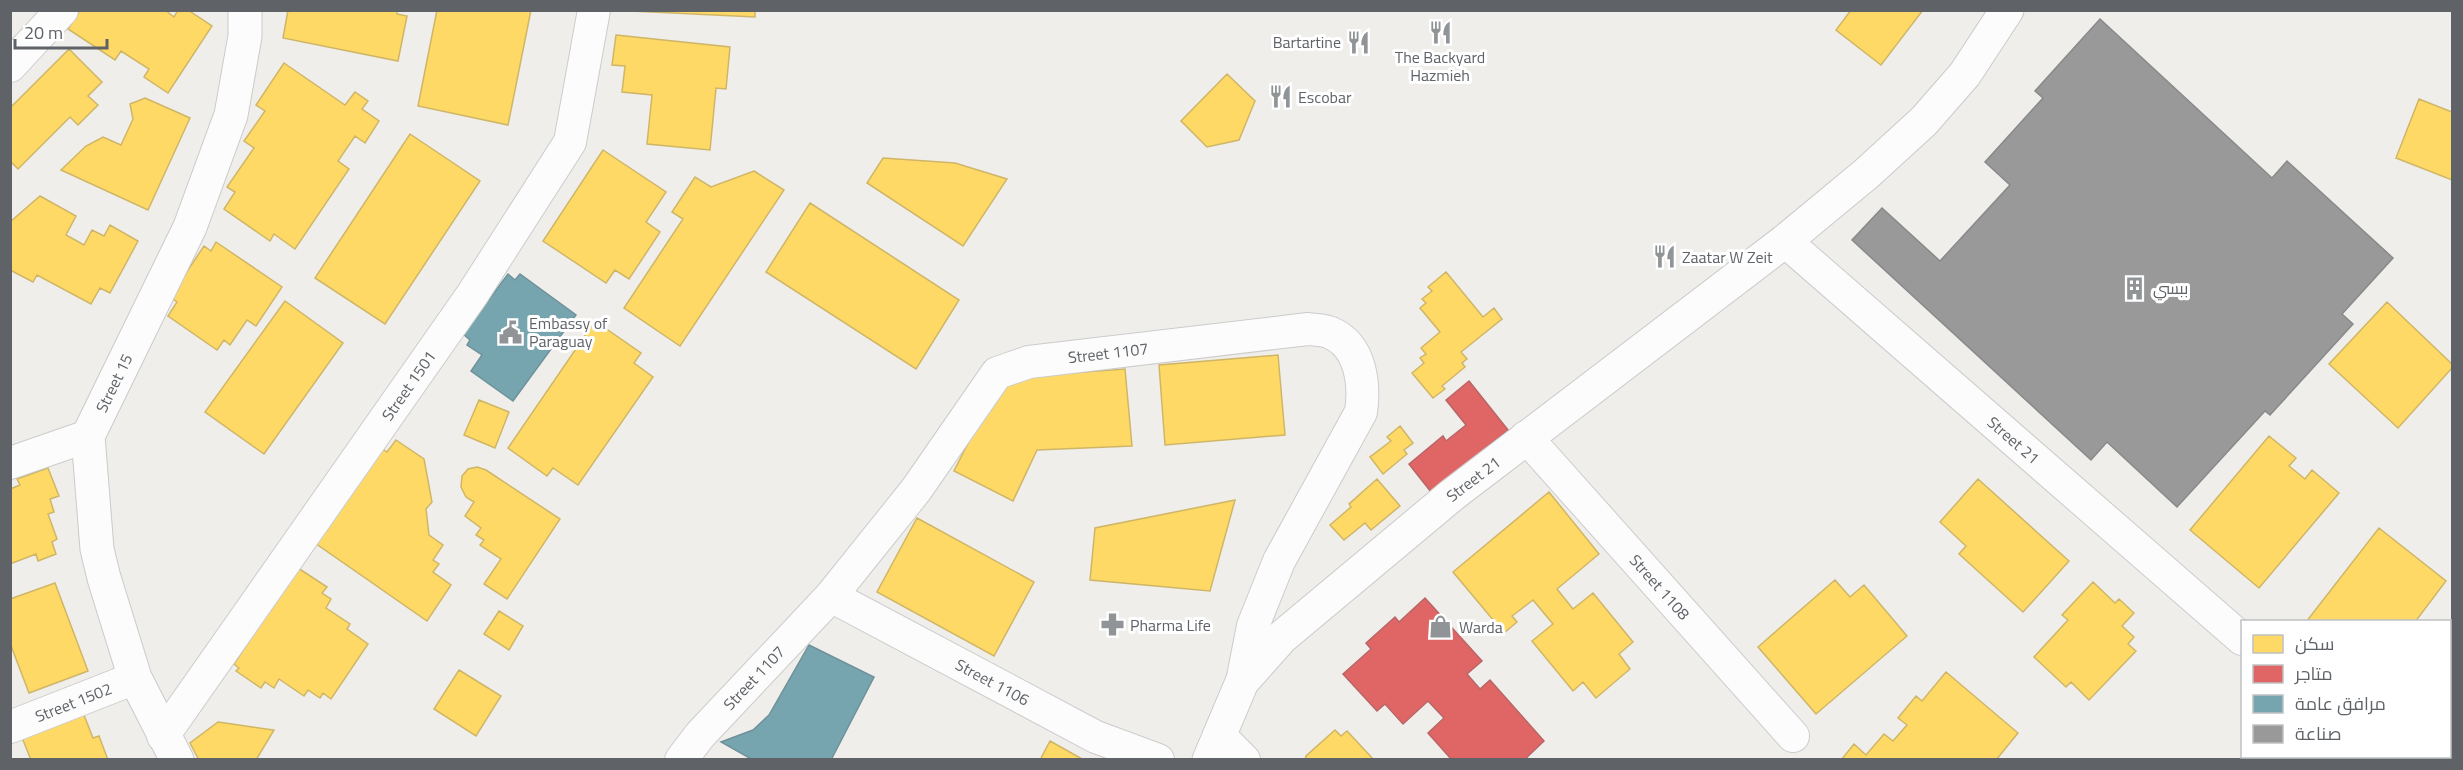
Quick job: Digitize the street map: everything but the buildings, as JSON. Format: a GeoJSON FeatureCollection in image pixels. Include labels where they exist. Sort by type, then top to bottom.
{"type":"FeatureCollection","features":[{"type":"Feature","properties":{"kind":"main road","name":"Street 15"},"geometry":{"type":"LineString","coordinates":[[88,436],[194,217],[231,115],[245,36],[246,10]]}},
{"type":"Feature","properties":{"kind":"main road","name":"Street 21"},"geometry":{"type":"LineString","coordinates":[[1214,747],[1242,682],[1282,637],[1452,495],[1785,241],[1866,174],[1924,121],[1965,74],[2007,10]]}},
{"type":"Feature","properties":{"kind":"main road"},"geometry":{"type":"LineString","coordinates":[[88,436],[97,549],[135,678],[170,748]]}},
{"type":"Feature","properties":{"kind":"street"},"geometry":{"type":"LineString","coordinates":[[10,66],[62,10]]}},
{"type":"Feature","properties":{"kind":"street","name":"Street 1501"},"geometry":{"type":"LineString","coordinates":[[170,748],[472,295],[570,142],[594,10]]}},
{"type":"Feature","properties":{"kind":"street","name":"Street 21"},"geometry":{"type":"LineString","coordinates":[[1785,241],[2241,638]]}},
{"type":"Feature","properties":{"kind":"street","name":"Street 1107"},"geometry":{"type":"LineString","coordinates":[[681,759],[700,735],[831,596],[916,490],[997,373],[1029,362],[1308,330],[1330,332],[1347,343],[1359,368],[1364,392],[1361,412],[1279,561],[1253,626],[1242,682]]}},
{"type":"Feature","properties":{"kind":"street"},"geometry":{"type":"LineString","coordinates":[[10,463],[88,436]]}},
{"type":"Feature","properties":{"kind":"street","name":"Street 1108"},"geometry":{"type":"LineString","coordinates":[[1526,437],[1793,736]]}},
{"type":"Feature","properties":{"kind":"street","name":"Street 1106"},"geometry":{"type":"LineString","coordinates":[[831,596],[1096,737],[1158,759]]}},
{"type":"Feature","properties":{"kind":"street","name":"Street 1502"},"geometry":{"type":"LineString","coordinates":[[10,727],[135,678]]}},
{"type":"Feature","properties":{"kind":"street"},"geometry":{"type":"LineString","coordinates":[[1214,747],[1244,759]]}},
{"type":"Feature","properties":{"kind":"place","name":"The Backyard Hazmieh"},"geometry":{"type":"Point","coordinates":[1440,32]}},
{"type":"Feature","properties":{"kind":"place","name":"Bartartine"},"geometry":{"type":"Point","coordinates":[1359,42]}},
{"type":"Feature","properties":{"kind":"place","name":"Escobar"},"geometry":{"type":"Point","coordinates":[1280,97]}},
{"type":"Feature","properties":{"kind":"place","name":"Zaatar W Zeit"},"geometry":{"type":"Point","coordinates":[1664,257]}},
{"type":"Feature","properties":{"kind":"place","name":"ببسي"},"geometry":{"type":"Point","coordinates":[2135,288]}},
{"type":"Feature","properties":{"kind":"place","name":"Embassy of Paraguay"},"geometry":{"type":"Point","coordinates":[511,332]}},
{"type":"Feature","properties":{"kind":"place","name":"Pharma Life"},"geometry":{"type":"Point","coordinates":[1112,625]}},
{"type":"Feature","properties":{"kind":"place","name":"Warda"},"geometry":{"type":"Point","coordinates":[1441,627]}}]}
